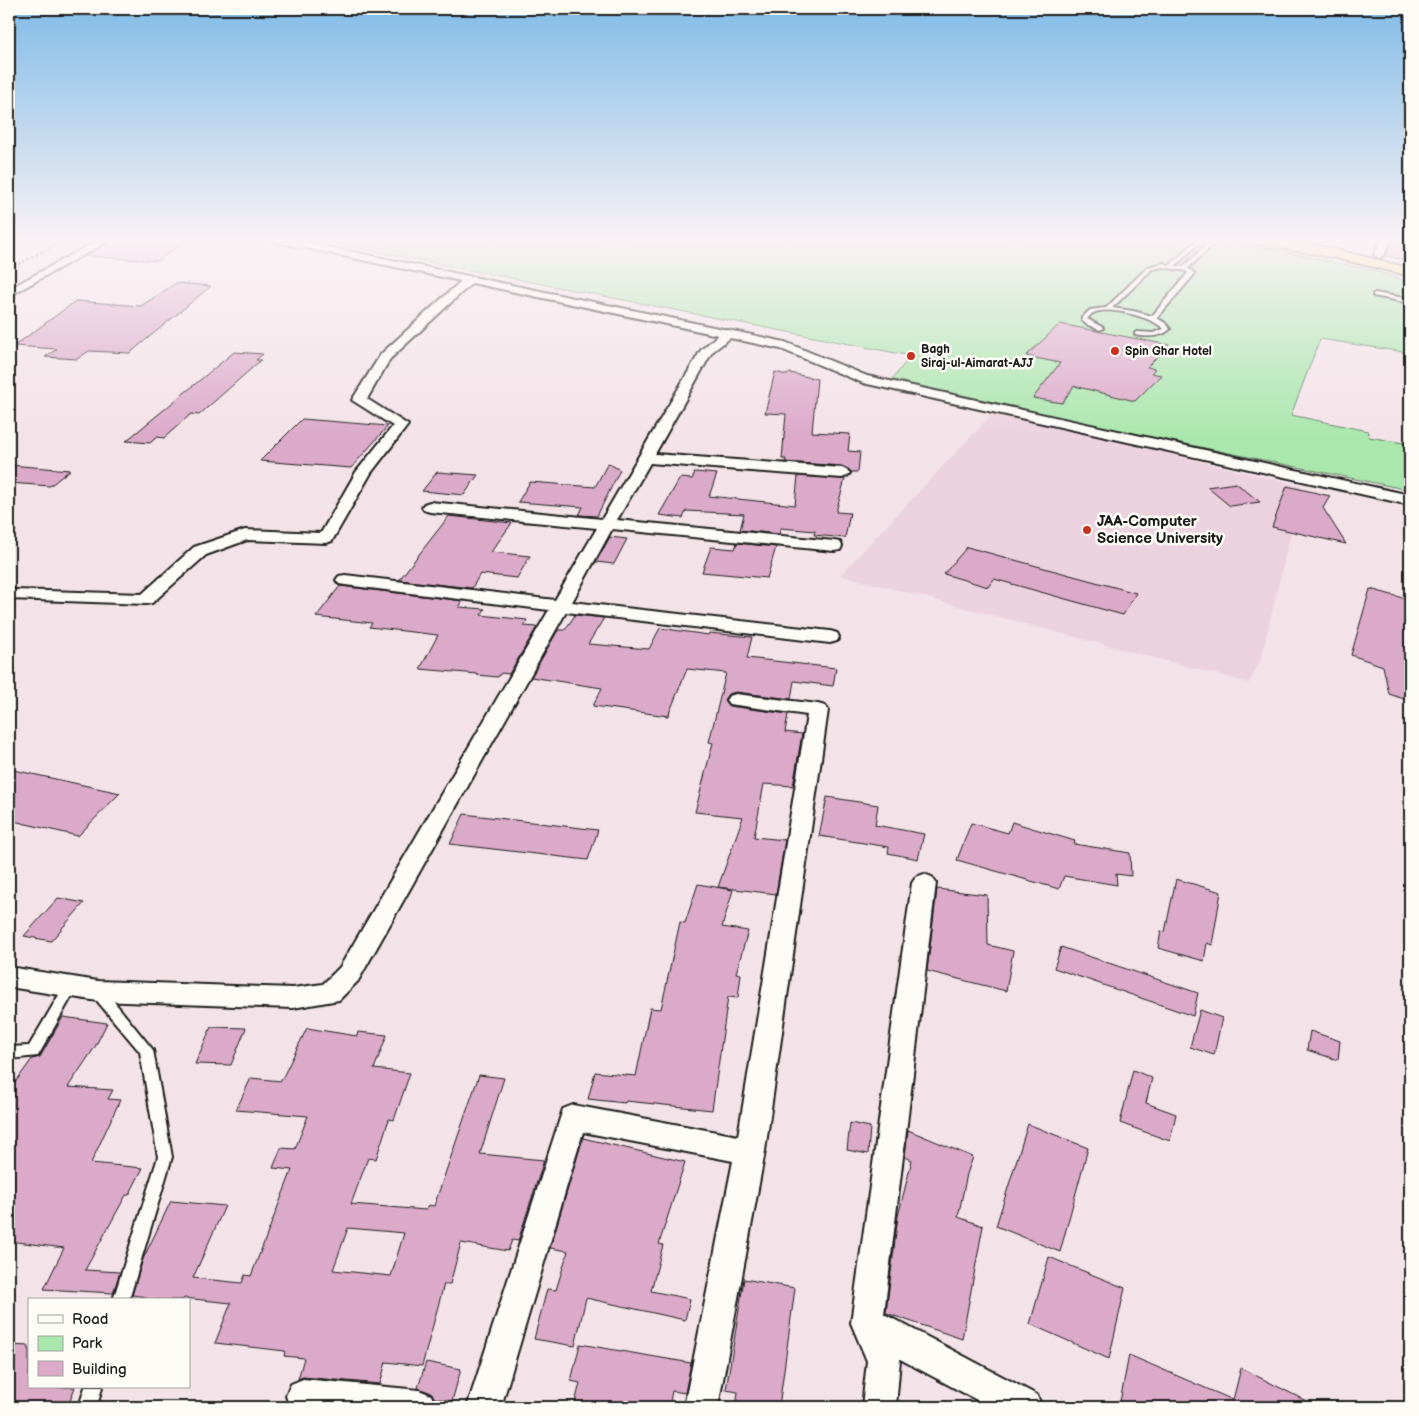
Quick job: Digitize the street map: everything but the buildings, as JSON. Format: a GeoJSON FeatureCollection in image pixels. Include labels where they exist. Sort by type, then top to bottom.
{"type":"FeatureCollection","features":[{"type":"Feature","properties":{"kind":"street"},"geometry":{"type":"LineString","coordinates":[[15,595],[146,599],[200,551],[245,535],[326,538],[364,472],[401,425],[359,400],[385,357],[443,304]]}},
{"type":"Feature","properties":{"kind":"street"},"geometry":{"type":"LineString","coordinates":[[585,304],[786,346],[863,379],[1410,500]]}},
{"type":"Feature","properties":{"kind":"street"},"geometry":{"type":"LineString","coordinates":[[9,977],[98,991],[293,998],[330,993],[349,974],[507,695],[561,605],[707,350],[726,335]]}},
{"type":"Feature","properties":{"kind":"street"},"geometry":{"type":"LineString","coordinates":[[646,458],[842,474]]}},
{"type":"Feature","properties":{"kind":"street"},"geometry":{"type":"LineString","coordinates":[[430,508],[834,546]]}},
{"type":"Feature","properties":{"kind":"street"},"geometry":{"type":"LineString","coordinates":[[345,580],[830,637]]}},
{"type":"Feature","properties":{"kind":"street"},"geometry":{"type":"LineString","coordinates":[[701,1407],[750,1151],[818,710],[736,700]]}},
{"type":"Feature","properties":{"kind":"street"},"geometry":{"type":"LineString","coordinates":[[879,1407],[884,1360],[867,1324],[924,883]]}},
{"type":"Feature","properties":{"kind":"street"},"geometry":{"type":"LineString","coordinates":[[484,1407],[573,1118],[750,1151]]}},
{"type":"Feature","properties":{"kind":"street"},"geometry":{"type":"LineString","coordinates":[[867,1324],[1025,1407]]}},
{"type":"Feature","properties":{"kind":"street"},"geometry":{"type":"LineString","coordinates":[[303,1396],[419,1407]]}},
{"type":"Feature","properties":{"kind":"lane"},"geometry":{"type":"LineString","coordinates":[[1108,310],[1114,304]]}},
{"type":"Feature","properties":{"kind":"lane"},"geometry":{"type":"LineString","coordinates":[[1154,318],[1166,304]]}},
{"type":"Feature","properties":{"kind":"lane"},"geometry":{"type":"LineString","coordinates":[[1100,328],[1088,323],[1084,319],[1093,311],[1108,310],[1154,318],[1165,324],[1167,330],[1152,335],[1137,334]]}},
{"type":"Feature","properties":{"kind":"lane"},"geometry":{"type":"LineString","coordinates":[[9,1053],[33,1052],[71,987]]}},
{"type":"Feature","properties":{"kind":"lane"},"geometry":{"type":"LineString","coordinates":[[98,991],[146,1050],[165,1156],[122,1298]]}},
{"type":"Feature","properties":{"kind":"lane"},"geometry":{"type":"LineString","coordinates":[[88,1407],[94,1388]]}},
{"type":"Feature","properties":{"kind":"shaded area","name":"JAA-Computer Science University"},"geometry":{"type":"Polygon","coordinates":[[[994,412],[1302,486],[1261,659],[1249,683],[840,575],[994,412]]]}},
{"type":"Feature","properties":{"kind":"green space"},"geometry":{"type":"Polygon","coordinates":[[[645,304],[1410,304],[1410,353],[1320,339],[1291,415],[1368,431],[1369,437],[1409,444],[1409,490],[889,383],[911,356],[645,304]]]}},
{"type":"Feature","properties":{"kind":"place","name":"Spin Ghar Hotel"},"geometry":{"type":"Point","coordinates":[1115,351]}},
{"type":"Feature","properties":{"kind":"place","name":"Bagh Siraj-ul-Aimarat-AJJ"},"geometry":{"type":"Point","coordinates":[911,356]}},
{"type":"Feature","properties":{"kind":"place","name":"JAA-Computer Science University"},"geometry":{"type":"Point","coordinates":[1087,530]}}]}
